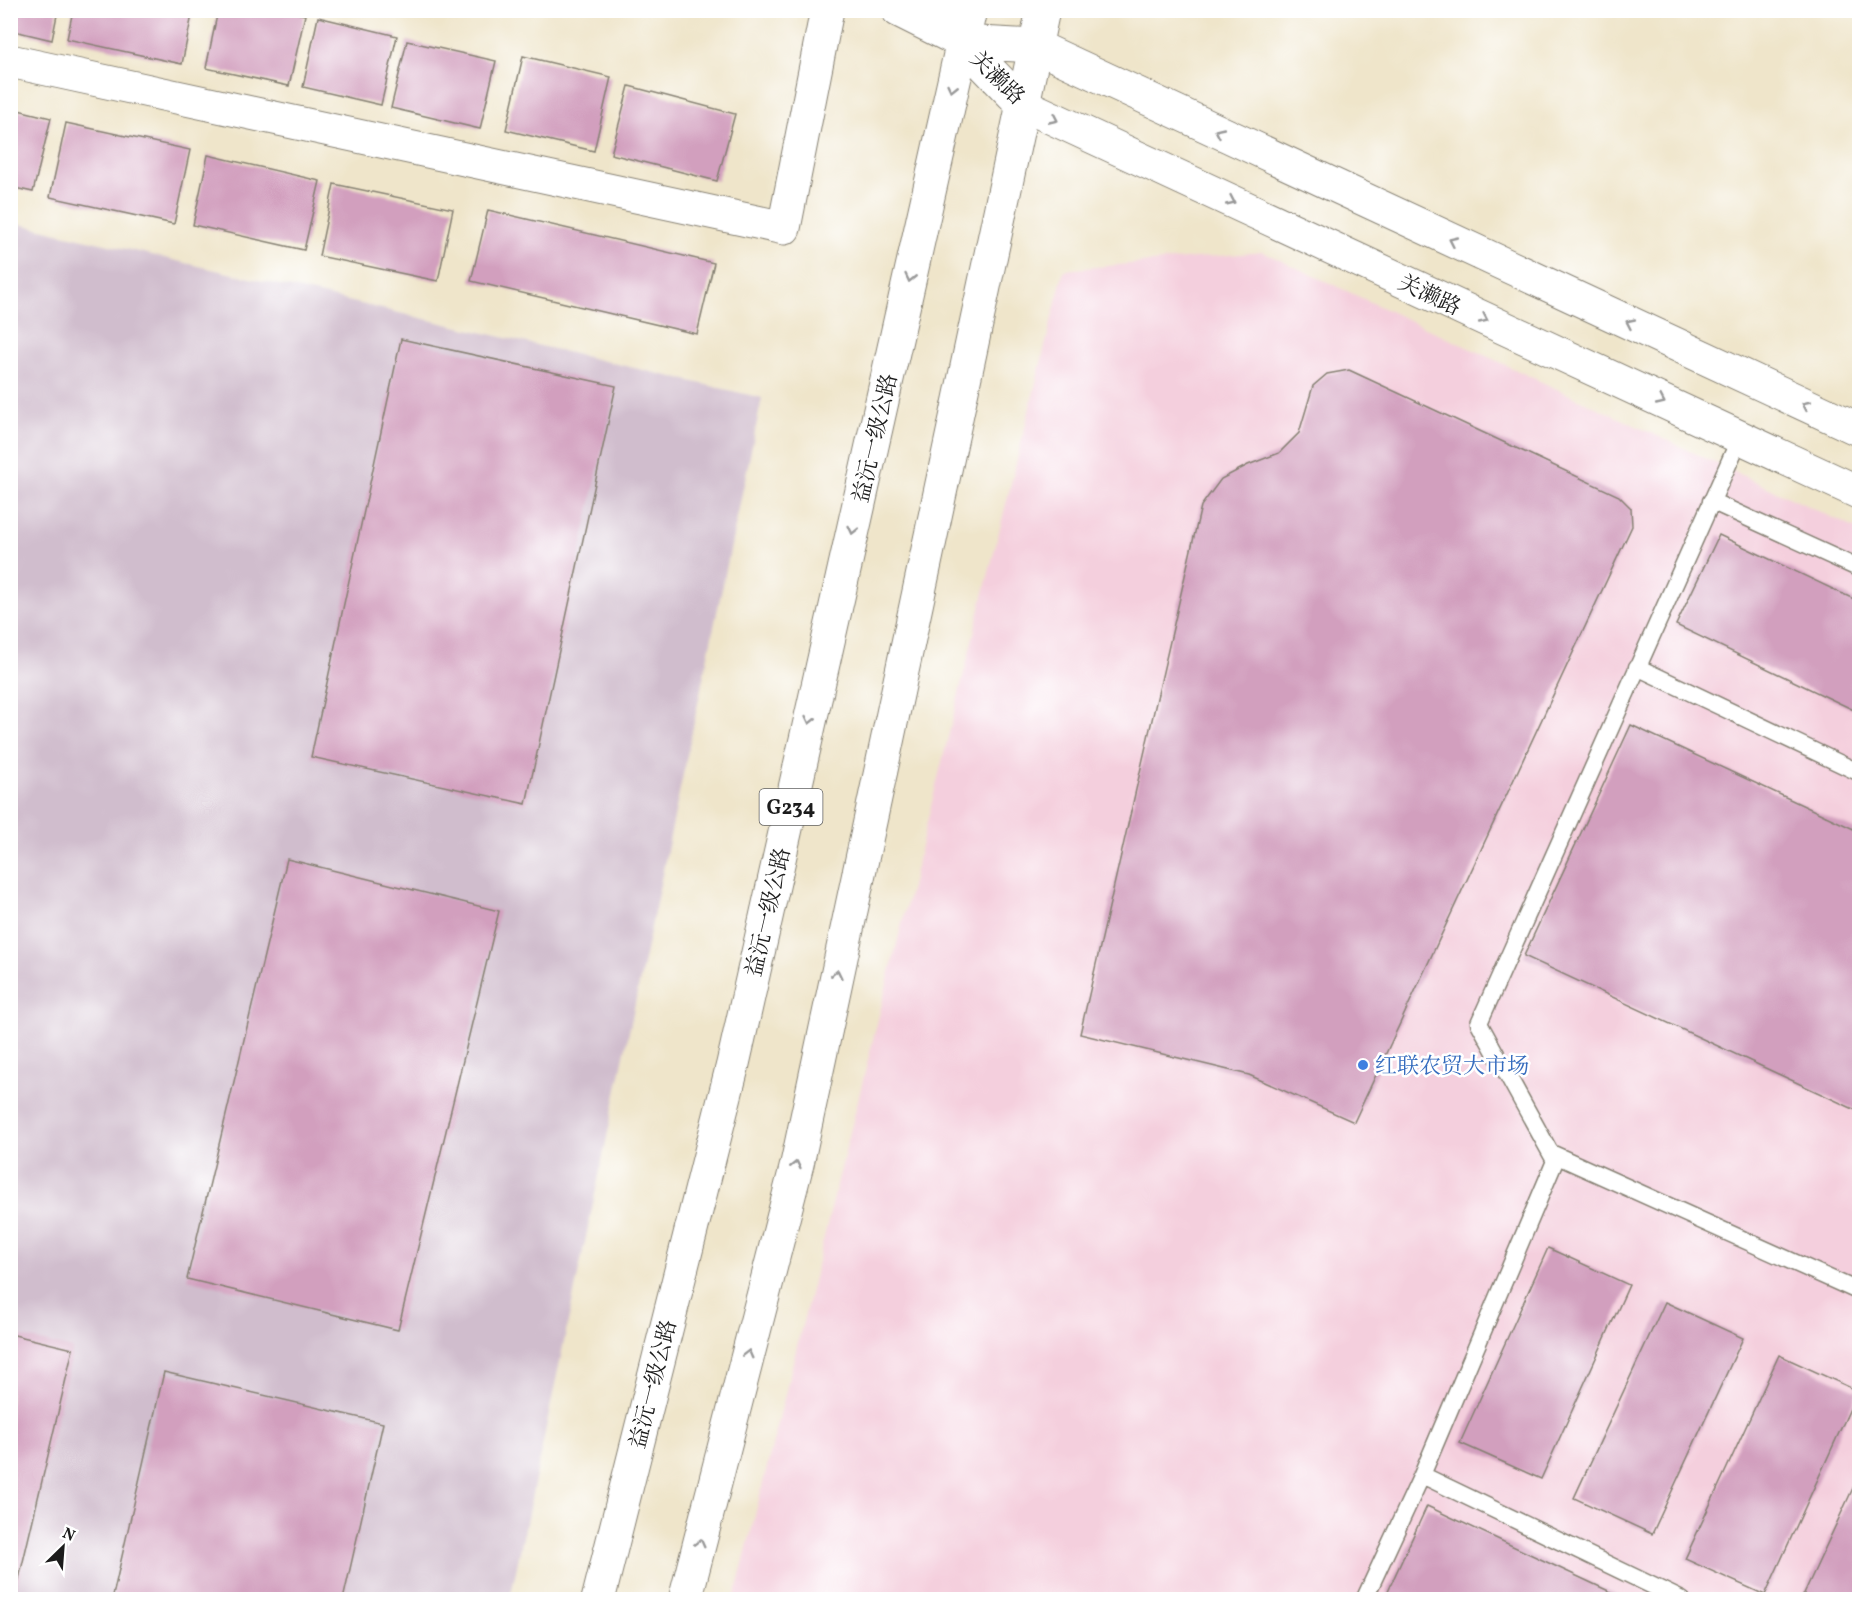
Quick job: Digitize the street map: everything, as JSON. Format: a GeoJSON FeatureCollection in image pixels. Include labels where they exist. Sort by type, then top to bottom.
{"type":"FeatureCollection","features":[{"type":"Feature","properties":{"kind":"main road"},"geometry":{"type":"LineString","coordinates":[[10,61],[784,228],[826,10]]}},
{"type":"Feature","properties":{"kind":"main road"},"geometry":{"type":"LineString","coordinates":[[898,10],[962,42]]}},
{"type":"Feature","properties":{"kind":"main road","name":"益沅一级公路"},"geometry":{"type":"LineString","coordinates":[[598,1599],[734,1064],[970,10]]}},
{"type":"Feature","properties":{"kind":"main road"},"geometry":{"type":"LineString","coordinates":[[685,1599],[797,1164],[1043,10]]}},
{"type":"Feature","properties":{"kind":"main road","name":"关濑路"},"geometry":{"type":"LineString","coordinates":[[962,42],[1035,46],[1860,430]]}},
{"type":"Feature","properties":{"kind":"main road","name":"关濑路"},"geometry":{"type":"LineString","coordinates":[[962,42],[1022,104],[1860,494]]}},
{"type":"Feature","properties":{"kind":"lane"},"geometry":{"type":"LineString","coordinates":[[1364,1599],[1422,1475],[1556,1161],[1479,1023],[1740,438]]}},
{"type":"Feature","properties":{"kind":"lane"},"geometry":{"type":"LineString","coordinates":[[1712,501],[1860,569]]}},
{"type":"Feature","properties":{"kind":"lane"},"geometry":{"type":"LineString","coordinates":[[1637,668],[1860,773]]}},
{"type":"Feature","properties":{"kind":"lane"},"geometry":{"type":"LineString","coordinates":[[1551,1153],[1860,1292]]}},
{"type":"Feature","properties":{"kind":"lane"},"geometry":{"type":"LineString","coordinates":[[1422,1475],[1682,1599]]}},
{"type":"Feature","properties":{"kind":"shaded area"},"geometry":{"type":"Polygon","coordinates":[[[11,222],[762,398],[510,1599],[11,1600],[11,222]]]}},
{"type":"Feature","properties":{"kind":"shaded area","name":"红联农贸大市场"},"geometry":{"type":"Polygon","coordinates":[[[1263,252],[1859,530],[1859,1599],[734,1600],[1064,270],[1263,252]]]}},
{"type":"Feature","properties":{"kind":"building"},"geometry":{"type":"Polygon","coordinates":[[[10,10],[58,10],[52,40],[10,30],[10,10]]]}},
{"type":"Feature","properties":{"kind":"building"},"geometry":{"type":"Polygon","coordinates":[[[73,10],[193,10],[182,64],[67,39],[73,10]]]}},
{"type":"Feature","properties":{"kind":"building"},"geometry":{"type":"Polygon","coordinates":[[[218,10],[283,10],[305,15],[289,86],[206,68],[218,10]]]}},
{"type":"Feature","properties":{"kind":"building"},"geometry":{"type":"Polygon","coordinates":[[[318,17],[397,36],[381,105],[303,87],[318,17]]]}},
{"type":"Feature","properties":{"kind":"building"},"geometry":{"type":"Polygon","coordinates":[[[407,41],[496,61],[480,129],[391,108],[407,41]]]}},
{"type":"Feature","properties":{"kind":"building"},"geometry":{"type":"Polygon","coordinates":[[[523,56],[611,77],[594,151],[506,130],[523,56]]]}},
{"type":"Feature","properties":{"kind":"building"},"geometry":{"type":"Polygon","coordinates":[[[629,86],[735,114],[717,181],[611,154],[629,86]]]}},
{"type":"Feature","properties":{"kind":"building"},"geometry":{"type":"Polygon","coordinates":[[[10,108],[51,118],[33,192],[10,187],[10,108]]]}},
{"type":"Feature","properties":{"kind":"building"},"geometry":{"type":"Polygon","coordinates":[[[66,123],[190,150],[174,224],[50,197],[66,123]]]}},
{"type":"Feature","properties":{"kind":"building"},"geometry":{"type":"Polygon","coordinates":[[[208,155],[320,181],[304,250],[193,225],[208,155]]]}},
{"type":"Feature","properties":{"kind":"building"},"geometry":{"type":"Polygon","coordinates":[[[334,184],[453,209],[438,281],[319,256],[334,184]]]}},
{"type":"Feature","properties":{"kind":"building"},"geometry":{"type":"Polygon","coordinates":[[[488,210],[714,263],[697,334],[471,281],[488,210]]]}},
{"type":"Feature","properties":{"kind":"building"},"geometry":{"type":"Polygon","coordinates":[[[401,339],[616,386],[526,804],[311,757],[401,339]]]}},
{"type":"Feature","properties":{"kind":"building"},"geometry":{"type":"Polygon","coordinates":[[[1349,370],[1619,496],[1631,508],[1632,526],[1354,1122],[1249,1075],[1080,1034],[1201,506],[1221,479],[1279,453],[1299,433],[1313,386],[1327,374],[1349,370]]]}},
{"type":"Feature","properties":{"kind":"building"},"geometry":{"type":"Polygon","coordinates":[[[1719,535],[1860,602],[1860,713],[1676,625],[1719,535]]]}},
{"type":"Feature","properties":{"kind":"building"},"geometry":{"type":"Polygon","coordinates":[[[1631,725],[1860,832],[1860,1112],[1524,956],[1631,725]]]}},
{"type":"Feature","properties":{"kind":"building"},"geometry":{"type":"Polygon","coordinates":[[[287,859],[499,911],[398,1330],[187,1279],[287,859]]]}},
{"type":"Feature","properties":{"kind":"building"},"geometry":{"type":"Polygon","coordinates":[[[1548,1248],[1629,1285],[1541,1479],[1460,1443],[1548,1248]]]}},
{"type":"Feature","properties":{"kind":"building"},"geometry":{"type":"Polygon","coordinates":[[[1665,1302],[1743,1338],[1652,1534],[1574,1498],[1665,1302]]]}},
{"type":"Feature","properties":{"kind":"building"},"geometry":{"type":"Polygon","coordinates":[[[10,1334],[73,1349],[14,1600],[10,1600],[10,1334]]]}},
{"type":"Feature","properties":{"kind":"building"},"geometry":{"type":"Polygon","coordinates":[[[1779,1355],[1858,1391],[1765,1595],[1685,1559],[1779,1355]]]}},
{"type":"Feature","properties":{"kind":"building"},"geometry":{"type":"Polygon","coordinates":[[[164,1372],[383,1423],[343,1600],[112,1600],[164,1372]]]}},
{"type":"Feature","properties":{"kind":"building"},"geometry":{"type":"Polygon","coordinates":[[[1860,1473],[1860,1600],[1801,1600],[1860,1473]]]}},
{"type":"Feature","properties":{"kind":"building"},"geometry":{"type":"Polygon","coordinates":[[[1427,1506],[1628,1600],[1400,1600],[1387,1593],[1427,1506]]]}},
{"type":"Feature","properties":{"kind":"place","name":"红联农贸大市场"},"geometry":{"type":"Point","coordinates":[1363,1065]}}]}
